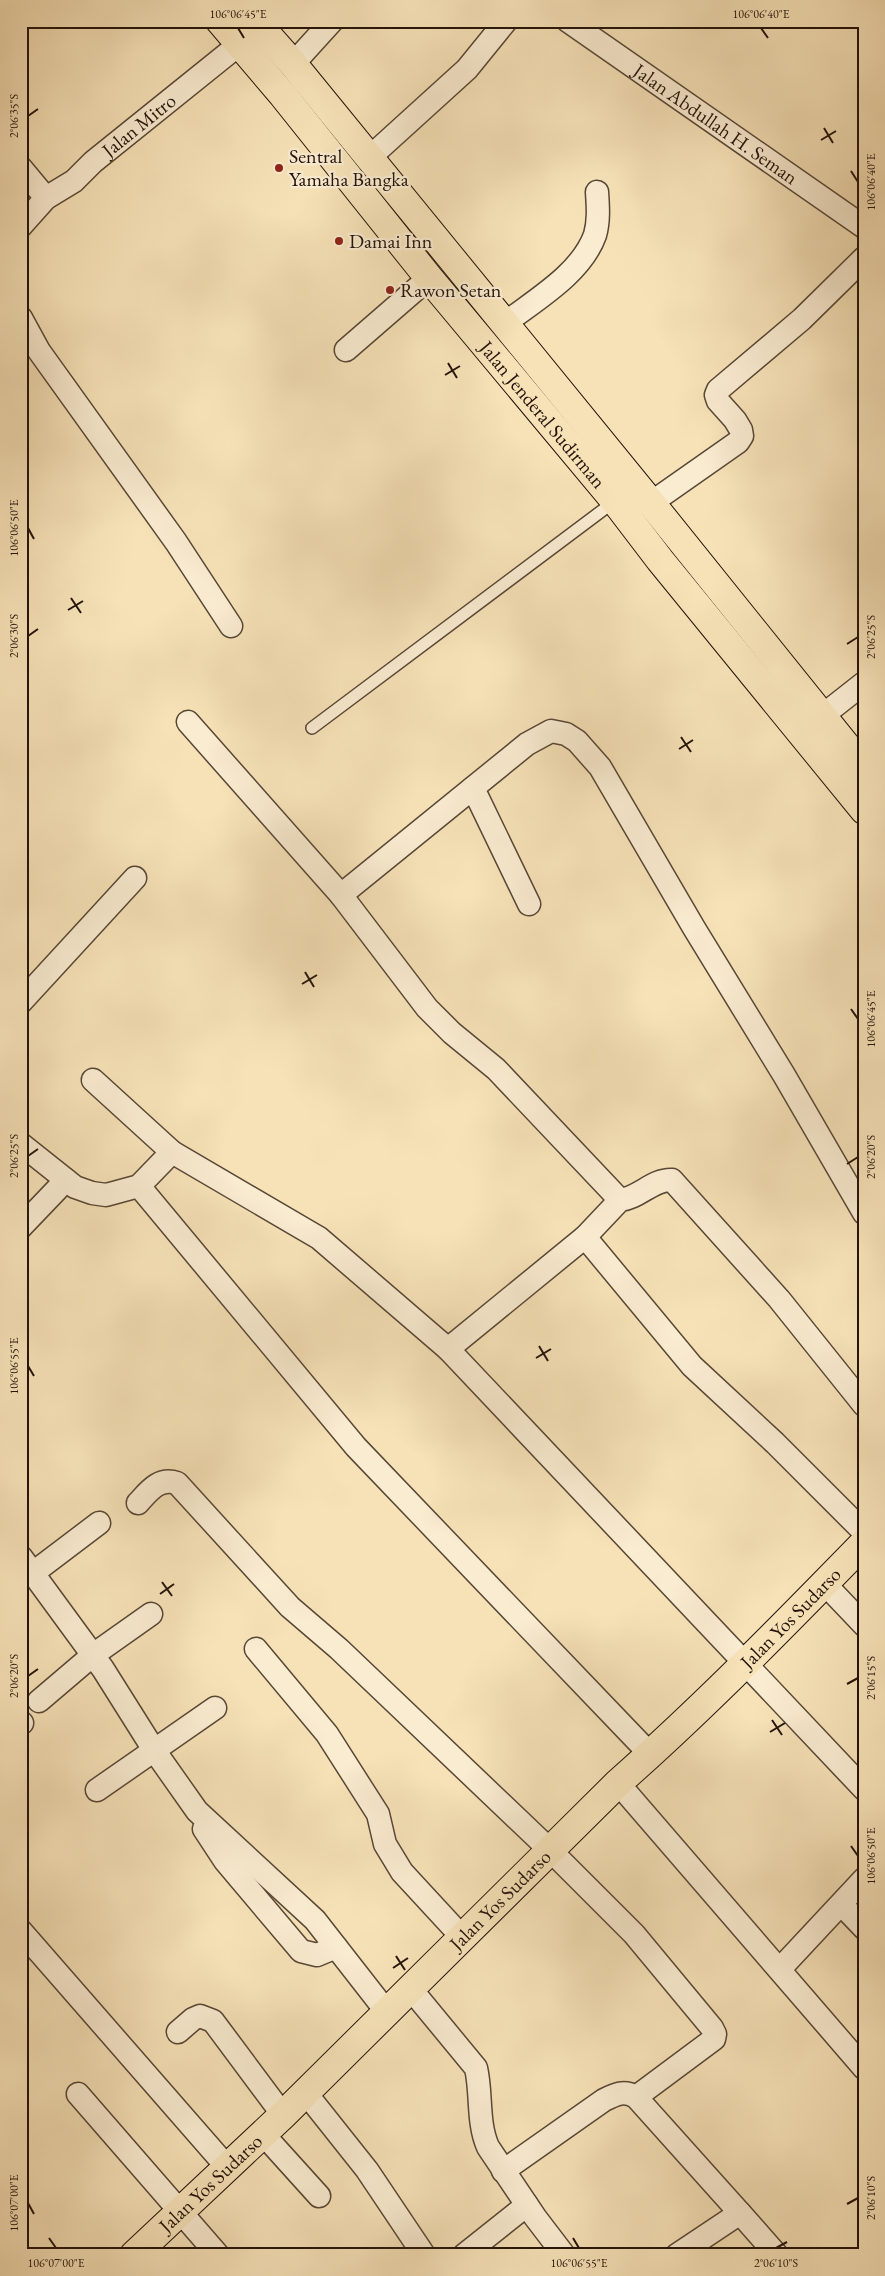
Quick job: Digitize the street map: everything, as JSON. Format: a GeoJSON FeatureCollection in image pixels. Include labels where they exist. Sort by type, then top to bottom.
{"type":"FeatureCollection","features":[{"type":"Feature","properties":{"kind":"highway","name":"Jalan Jenderal Sudirman"},"geometry":{"type":"LineString","coordinates":[[220,21],[282,94],[429,278],[614,501],[701,611],[864,810]]}},
{"type":"Feature","properties":{"kind":"highway","name":"Jalan Jenderal Sudirman"},"geometry":{"type":"LineString","coordinates":[[258,24],[651,503],[864,768]]}},
{"type":"Feature","properties":{"kind":"highway"},"geometry":{"type":"LineString","coordinates":[[701,611],[721,592]]}},
{"type":"Feature","properties":{"kind":"highway","name":"Jalan Yos Sudarso"},"geometry":{"type":"LineString","coordinates":[[134,2255],[283,2115],[386,2011],[551,1851],[618,1783],[745,1662],[864,1543]]}},
{"type":"Feature","properties":{"kind":"street"},"geometry":{"type":"LineString","coordinates":[[292,64],[332,21]]}},
{"type":"Feature","properties":{"kind":"street"},"geometry":{"type":"LineString","coordinates":[[369,158],[467,69],[506,21]]}},
{"type":"Feature","properties":{"kind":"street","name":"Jalan Abdullah H. Seman"},"geometry":{"type":"LineString","coordinates":[[568,21],[864,227]]}},
{"type":"Feature","properties":{"kind":"street","name":"Jalan Mitro"},"geometry":{"type":"LineString","coordinates":[[21,226],[46,198],[74,181],[93,162],[240,46],[258,24]]}},
{"type":"Feature","properties":{"kind":"street"},"geometry":{"type":"LineString","coordinates":[[21,168],[46,198]]}},
{"type":"Feature","properties":{"kind":"street"},"geometry":{"type":"LineString","coordinates":[[504,324],[562,279],[582,258],[594,235],[599,213],[597,192]]}},
{"type":"Feature","properties":{"kind":"street"},"geometry":{"type":"LineString","coordinates":[[651,503],[738,442],[742,436],[741,430],[718,401],[716,395],[718,390],[802,319],[864,258]]}},
{"type":"Feature","properties":{"kind":"street"},"geometry":{"type":"LineString","coordinates":[[346,350],[429,278]]}},
{"type":"Feature","properties":{"kind":"street"},"geometry":{"type":"LineString","coordinates":[[21,318],[40,352],[176,542],[231,626]]}},
{"type":"Feature","properties":{"kind":"street"},"geometry":{"type":"LineString","coordinates":[[822,716],[864,683]]}},
{"type":"Feature","properties":{"kind":"street"},"geometry":{"type":"LineString","coordinates":[[188,722],[340,895],[427,1008],[452,1033],[496,1069],[620,1200]]}},
{"type":"Feature","properties":{"kind":"street"},"geometry":{"type":"LineString","coordinates":[[340,895],[544,733],[559,731],[577,741],[605,776],[694,928],[784,1075],[864,1213]]}},
{"type":"Feature","properties":{"kind":"street"},"geometry":{"type":"LineString","coordinates":[[473,788],[529,904]]}},
{"type":"Feature","properties":{"kind":"street"},"geometry":{"type":"LineString","coordinates":[[21,1002],[135,878]]}},
{"type":"Feature","properties":{"kind":"street"},"geometry":{"type":"LineString","coordinates":[[93,1080],[172,1152],[320,1238],[448,1349],[864,1789]]}},
{"type":"Feature","properties":{"kind":"street"},"geometry":{"type":"LineString","coordinates":[[21,1144],[66,1180],[83,1191],[106,1195],[139,1186],[172,1152]]}},
{"type":"Feature","properties":{"kind":"street"},"geometry":{"type":"LineString","coordinates":[[21,1227],[66,1180]]}},
{"type":"Feature","properties":{"kind":"street"},"geometry":{"type":"LineString","coordinates":[[448,1349],[585,1237],[620,1200],[630,1199],[667,1180],[675,1181],[779,1299],[864,1405]]}},
{"type":"Feature","properties":{"kind":"street"},"geometry":{"type":"LineString","coordinates":[[139,1186],[356,1447],[650,1754]]}},
{"type":"Feature","properties":{"kind":"street"},"geometry":{"type":"LineString","coordinates":[[585,1237],[692,1366],[774,1443],[864,1532]]}},
{"type":"Feature","properties":{"kind":"street"},"geometry":{"type":"LineString","coordinates":[[138,1503],[153,1487],[162,1482],[177,1483],[290,1607],[339,1650],[551,1851],[634,1934],[715,2034],[714,2039],[708,2044],[636,2097]]}},
{"type":"Feature","properties":{"kind":"street"},"geometry":{"type":"LineString","coordinates":[[99,1523],[27,1565],[93,1655],[154,1750],[197,1810],[315,1920],[386,2011]]}},
{"type":"Feature","properties":{"kind":"street"},"geometry":{"type":"LineString","coordinates":[[824,1583],[864,1625]]}},
{"type":"Feature","properties":{"kind":"street"},"geometry":{"type":"LineString","coordinates":[[38,1700],[93,1655],[151,1614]]}},
{"type":"Feature","properties":{"kind":"street"},"geometry":{"type":"LineString","coordinates":[[256,1649],[327,1734],[378,1814],[386,1844],[402,1872],[462,1937]]}},
{"type":"Feature","properties":{"kind":"street"},"geometry":{"type":"LineString","coordinates":[[97,1790],[215,1708]]}},
{"type":"Feature","properties":{"kind":"street"},"geometry":{"type":"LineString","coordinates":[[618,1783],[864,2068]]}},
{"type":"Feature","properties":{"kind":"street"},"geometry":{"type":"LineString","coordinates":[[197,1810],[210,1840],[301,1951],[317,1956],[336,1947]]}},
{"type":"Feature","properties":{"kind":"street"},"geometry":{"type":"LineString","coordinates":[[780,1969],[842,1905],[864,1879]]}},
{"type":"Feature","properties":{"kind":"street"},"geometry":{"type":"LineString","coordinates":[[842,1905],[864,1928]]}},
{"type":"Feature","properties":{"kind":"street"},"geometry":{"type":"LineString","coordinates":[[21,1931],[227,2168]]}},
{"type":"Feature","properties":{"kind":"street"},"geometry":{"type":"LineString","coordinates":[[410,1988],[476,2068],[480,2084],[482,2135],[503,2171],[564,2255]]}},
{"type":"Feature","properties":{"kind":"street"},"geometry":{"type":"LineString","coordinates":[[178,2032],[200,2016],[212,2021],[283,2115]]}},
{"type":"Feature","properties":{"kind":"street"},"geometry":{"type":"LineString","coordinates":[[305,2092],[367,2170],[424,2255]]}},
{"type":"Feature","properties":{"kind":"street"},"geometry":{"type":"LineString","coordinates":[[503,2171],[604,2100],[616,2094],[627,2092],[636,2097],[777,2255]]}},
{"type":"Feature","properties":{"kind":"street"},"geometry":{"type":"LineString","coordinates":[[78,2094],[218,2255]]}},
{"type":"Feature","properties":{"kind":"street"},"geometry":{"type":"LineString","coordinates":[[263,2134],[319,2196]]}},
{"type":"Feature","properties":{"kind":"street"},"geometry":{"type":"LineString","coordinates":[[464,2255],[527,2205]]}},
{"type":"Feature","properties":{"kind":"street"},"geometry":{"type":"LineString","coordinates":[[686,2252],[740,2213]]}},
{"type":"Feature","properties":{"kind":"lane"},"geometry":{"type":"LineString","coordinates":[[312,728],[614,501]]}},
{"type":"Feature","properties":{"kind":"place","name":"Sentral Yamaha Bangka"},"geometry":{"type":"Point","coordinates":[279,168]}},
{"type":"Feature","properties":{"kind":"place","name":"Damai Inn"},"geometry":{"type":"Point","coordinates":[339,241]}},
{"type":"Feature","properties":{"kind":"place","name":"Rawon Setan"},"geometry":{"type":"Point","coordinates":[390,290]}}]}
